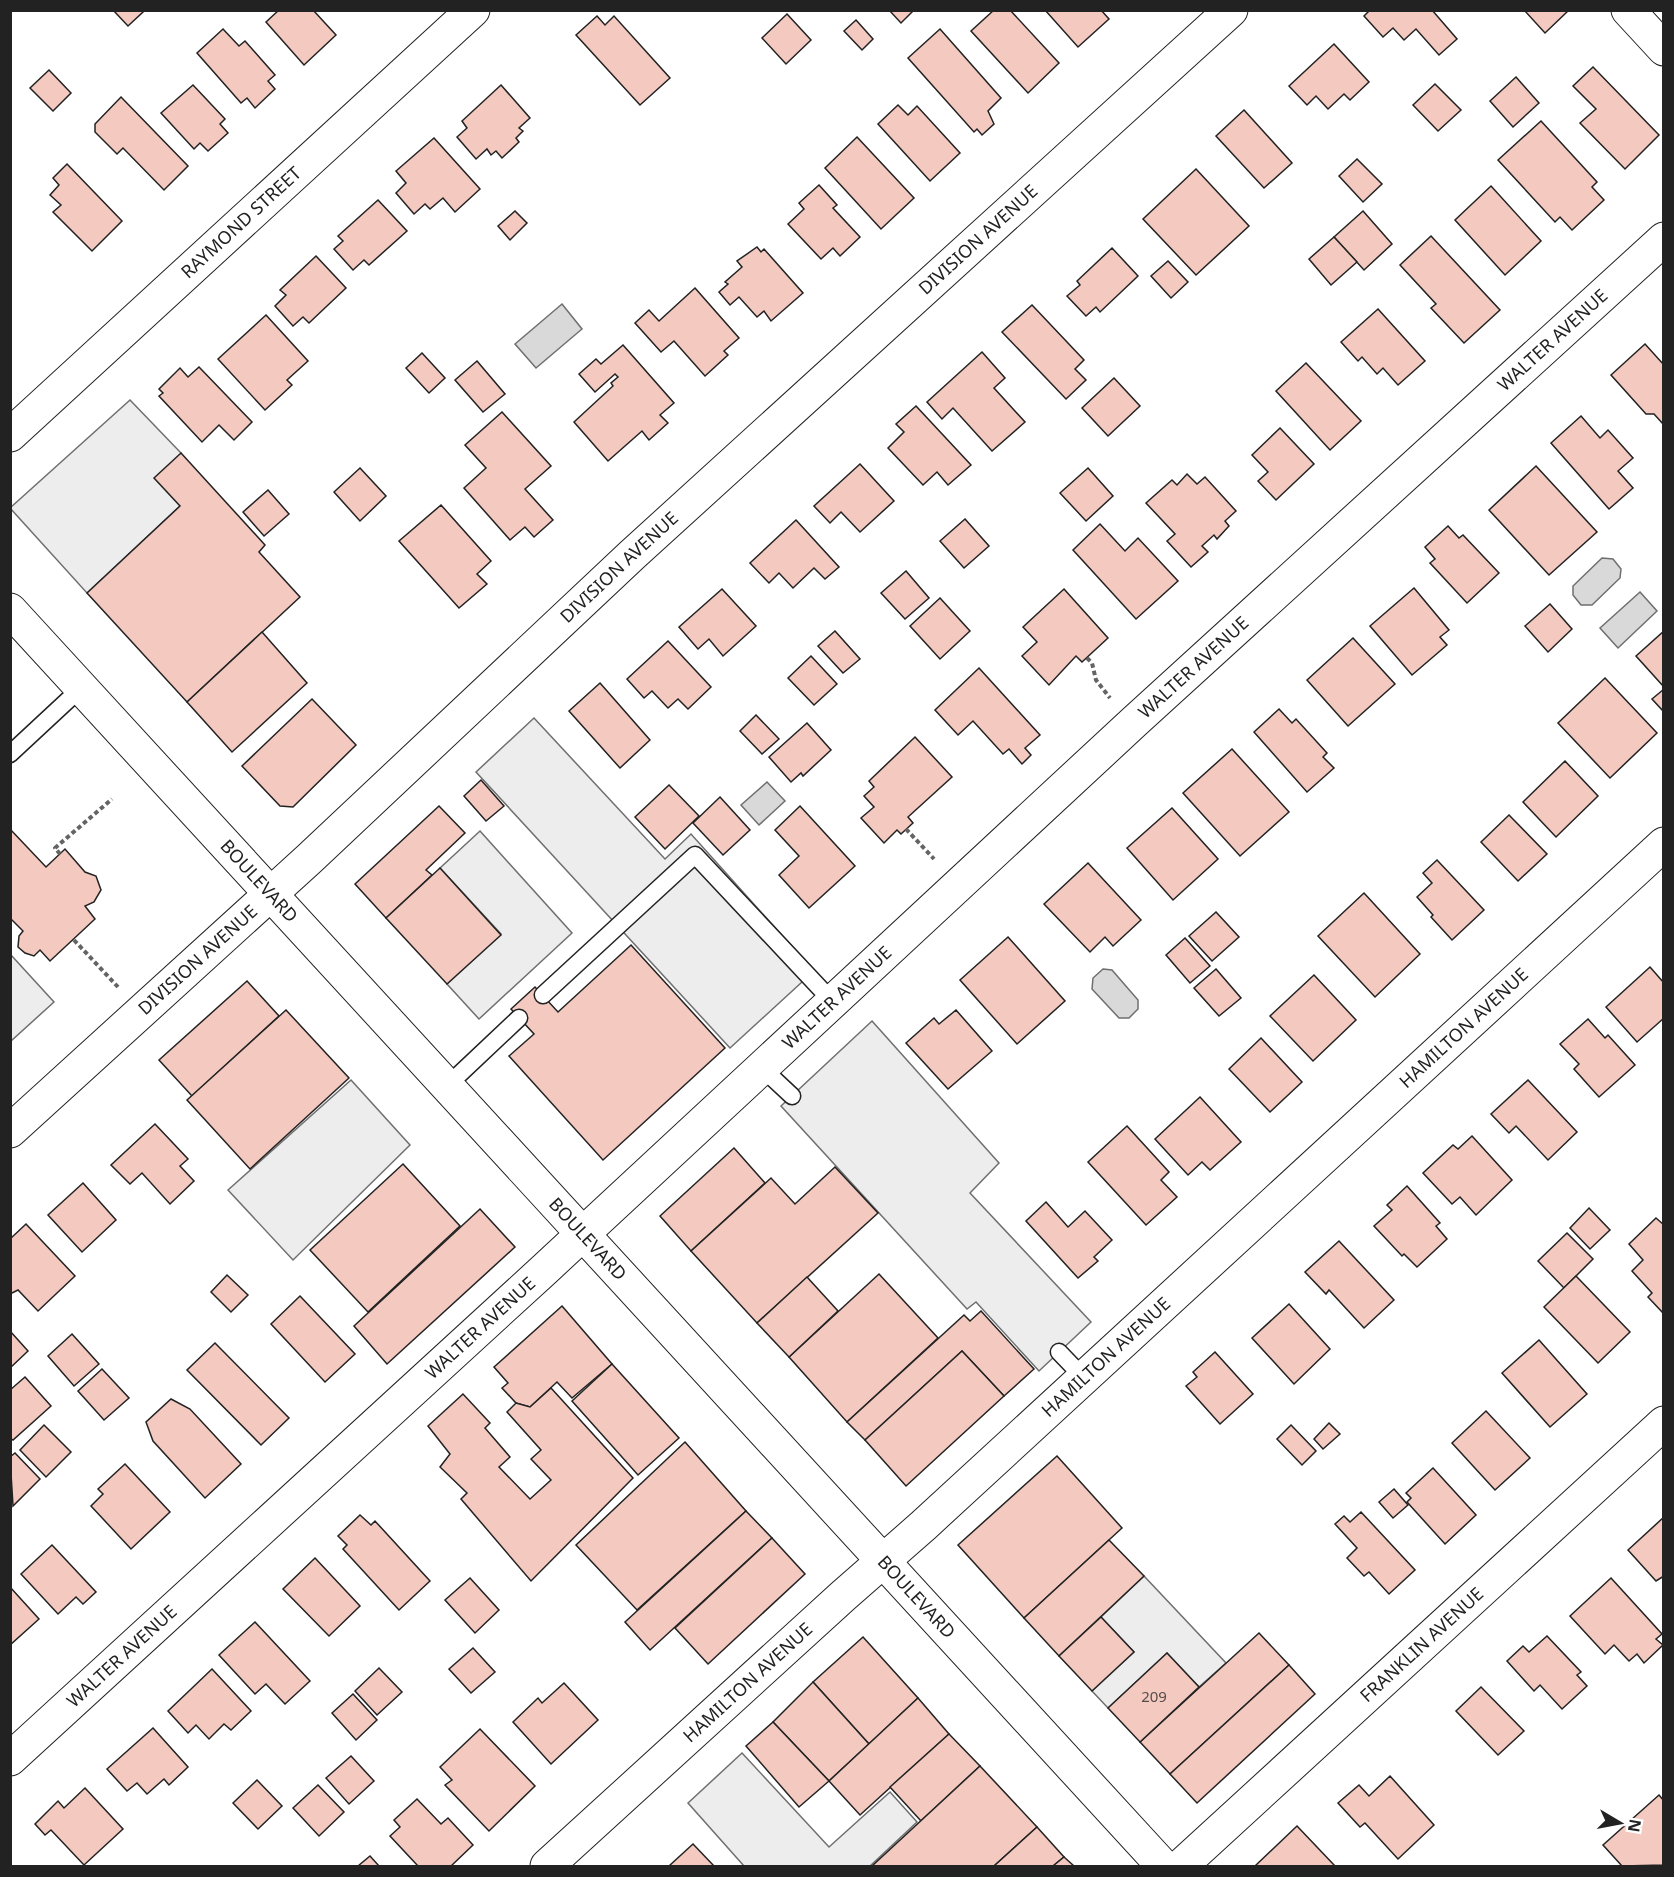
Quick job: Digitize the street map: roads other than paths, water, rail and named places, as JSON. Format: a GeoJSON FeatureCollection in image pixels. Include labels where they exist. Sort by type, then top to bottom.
{"type":"FeatureCollection","features":[{"type":"Feature","properties":{"kind":"street","name":"RAYMOND STREET"},"geometry":{"type":"LineString","coordinates":[[10,435],[472,10]]}},
{"type":"Feature","properties":{"kind":"street","name":"DIVISION AVENUE"},"geometry":{"type":"LineString","coordinates":[[10,1131],[272,892],[616,570],[1231,10]]}},
{"type":"Feature","properties":{"kind":"street"},"geometry":{"type":"LineString","coordinates":[[1628,10],[1664,49]]}},
{"type":"Feature","properties":{"kind":"street","name":"WALTER AVENUE"},"geometry":{"type":"LineString","coordinates":[[10,1759],[832,1001],[1664,239]]}},
{"type":"Feature","properties":{"kind":"street","name":"BOULEVARD"},"geometry":{"type":"LineString","coordinates":[[10,610],[272,892],[581,1234],[1163,1866]]}},
{"type":"Feature","properties":{"kind":"street","name":"HAMILTON AVENUE"},"geometry":{"type":"LineString","coordinates":[[547,1866],[924,1525],[1664,844]]}},
{"type":"Feature","properties":{"kind":"street","name":"FRANKLIN AVENUE"},"geometry":{"type":"LineString","coordinates":[[1181,1866],[1664,1423]]}},
{"type":"Feature","properties":{"kind":"lane"},"geometry":{"type":"LineString","coordinates":[[10,754],[81,688]]}},
{"type":"Feature","properties":{"kind":"lane"},"geometry":{"type":"LineString","coordinates":[[543,995],[695,855],[832,1001]]}},
{"type":"Feature","properties":{"kind":"lane"},"geometry":{"type":"LineString","coordinates":[[448,1085],[519,1018]]}},
{"type":"Feature","properties":{"kind":"lane"},"geometry":{"type":"LineString","coordinates":[[761,1068],[792,1096]]}},
{"type":"Feature","properties":{"kind":"lane"},"geometry":{"type":"LineString","coordinates":[[1059,1352],[1083,1377]]}}]}
